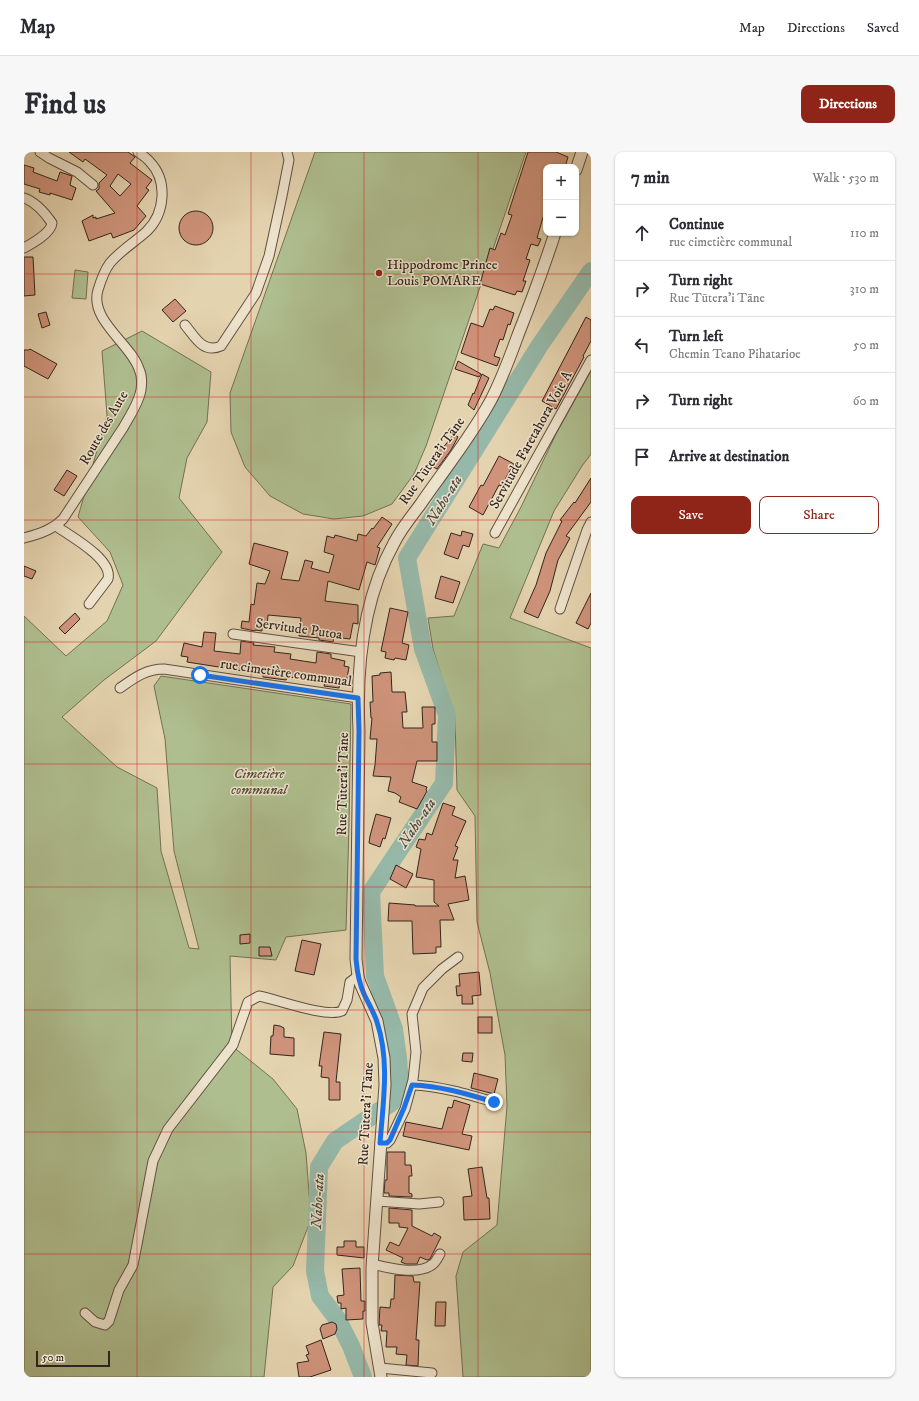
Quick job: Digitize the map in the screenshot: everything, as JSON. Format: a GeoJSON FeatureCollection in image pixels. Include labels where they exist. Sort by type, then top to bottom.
{"type":"FeatureCollection","features":[{"type":"Feature","properties":{"kind":"street"},"geometry":{"type":"LineString","coordinates":[[40,152],[77,172],[93,185]]}},
{"type":"Feature","properties":{"kind":"street","name":"Route des Aute"},"geometry":{"type":"LineString","coordinates":[[24,538],[39,534],[56,526],[63,519],[132,413],[141,391],[142,380],[139,368],[133,356],[115,336],[102,315],[96,300],[96,295],[102,277],[110,263],[126,247],[146,232],[158,217],[161,208],[162,199],[159,176],[151,162],[138,152]]}},
{"type":"Feature","properties":{"kind":"street"},"geometry":{"type":"LineString","coordinates":[[184,325],[196,340],[206,348],[214,349],[221,346],[256,293],[269,256],[282,196],[288,160],[287,152]]}},
{"type":"Feature","properties":{"kind":"street"},"geometry":{"type":"LineString","coordinates":[[578,164],[582,152]]}},
{"type":"Feature","properties":{"kind":"street"},"geometry":{"type":"LineString","coordinates":[[24,198],[34,203],[48,216],[52,223],[52,228],[24,248]]}},
{"type":"Feature","properties":{"kind":"street","name":"Rue Tūtera'i Tāne"},"geometry":{"type":"LineString","coordinates":[[380,1372],[372,1324],[372,1264],[385,1085],[384,1058],[377,1021],[363,992],[358,976],[356,929],[359,731],[358,698],[361,652],[374,593],[382,568],[395,542],[453,460],[491,400],[505,369],[554,236]]}},
{"type":"Feature","properties":{"kind":"street","name":"Servitude Faretahora Voie A"},"geometry":{"type":"LineString","coordinates":[[495,533],[591,360]]}},
{"type":"Feature","properties":{"kind":"street"},"geometry":{"type":"LineString","coordinates":[[560,609],[591,522]]}},
{"type":"Feature","properties":{"kind":"street"},"geometry":{"type":"LineString","coordinates":[[56,526],[84,546],[105,564],[109,574],[108,579],[89,604]]}},
{"type":"Feature","properties":{"kind":"street","name":"Servitude Putoa"},"geometry":{"type":"LineString","coordinates":[[233,634],[361,652]]}},
{"type":"Feature","properties":{"kind":"street","name":"rue cimetière communal"},"geometry":{"type":"LineString","coordinates":[[120,688],[144,672],[164,669],[358,698]]}},
{"type":"Feature","properties":{"kind":"street"},"geometry":{"type":"LineString","coordinates":[[380,1143],[387,1143],[390,1140],[412,1085],[416,1052],[412,1014],[423,988],[442,969],[458,958]]}},
{"type":"Feature","properties":{"kind":"street"},"geometry":{"type":"LineString","coordinates":[[85,1313],[95,1322],[105,1324],[109,1321],[119,1290],[133,1266],[153,1161],[168,1129],[233,1045],[248,1002],[259,996],[322,1012],[338,1012],[342,1010],[347,1000],[350,982],[358,976]]}},
{"type":"Feature","properties":{"kind":"street"},"geometry":{"type":"LineString","coordinates":[[412,1085],[429,1085],[494,1102]]}},
{"type":"Feature","properties":{"kind":"street"},"geometry":{"type":"LineString","coordinates":[[377,1201],[419,1204],[439,1202]]}},
{"type":"Feature","properties":{"kind":"street"},"geometry":{"type":"LineString","coordinates":[[372,1264],[413,1270],[425,1268],[433,1264],[440,1254]]}},
{"type":"Feature","properties":{"kind":"street"},"geometry":{"type":"LineString","coordinates":[[380,1372],[432,1373]]}},
{"type":"Feature","properties":{"kind":"green space","name":"Hippodrome Prince Louis POMARE"},"geometry":{"type":"Polygon","coordinates":[[[315,152],[526,152],[426,446],[414,474],[392,504],[363,516],[334,519],[303,514],[270,496],[245,467],[231,432],[230,393],[315,152]]]}},
{"type":"Feature","properties":{"kind":"green space"},"geometry":{"type":"Polygon","coordinates":[[[75,270],[88,272],[86,299],[72,298],[75,270]]]}},
{"type":"Feature","properties":{"kind":"green space","name":"Cimetière communal"},"geometry":{"type":"Polygon","coordinates":[[[142,331],[211,372],[207,422],[187,458],[179,498],[222,552],[156,641],[104,680],[62,717],[117,767],[157,788],[161,851],[189,948],[199,949],[174,851],[165,739],[154,686],[161,676],[351,704],[346,930],[286,937],[276,960],[230,956],[232,1046],[273,1079],[297,1109],[306,1153],[311,1219],[293,1266],[273,1287],[264,1377],[24,1377],[24,616],[66,656],[107,621],[123,585],[110,552],[78,517],[107,415],[102,351],[142,331]]]}},
{"type":"Feature","properties":{"kind":"green space"},"geometry":{"type":"Polygon","coordinates":[[[591,371],[591,454],[554,511],[510,618],[591,648],[591,1377],[463,1377],[456,1276],[463,1252],[497,1225],[507,1106],[505,1055],[490,973],[477,922],[475,816],[457,790],[455,719],[433,649],[428,618],[454,616],[483,544],[499,548],[521,507],[556,434],[591,371]]]}},
{"type":"Feature","properties":{"kind":"building"},"geometry":{"type":"Polygon","coordinates":[[[69,152],[128,152],[135,157],[130,163],[152,180],[146,188],[149,190],[137,206],[146,216],[134,230],[113,238],[111,233],[89,241],[82,221],[93,215],[93,218],[96,217],[96,219],[115,213],[96,191],[99,189],[99,183],[107,175],[85,159],[83,162],[69,152]],[[118,174],[110,186],[120,196],[131,184],[118,174]]]}},
{"type":"Feature","properties":{"kind":"building"},"geometry":{"type":"Polygon","coordinates":[[[528,152],[556,152],[568,157],[566,164],[543,164],[543,217],[537,238],[541,239],[538,246],[531,244],[526,259],[530,260],[523,281],[526,281],[522,292],[517,291],[515,295],[480,284],[490,248],[495,250],[501,233],[505,235],[512,215],[508,214],[528,152]]]}},
{"type":"Feature","properties":{"kind":"building"},"geometry":{"type":"Polygon","coordinates":[[[24,165],[34,168],[33,172],[57,181],[60,172],[72,176],[70,185],[76,188],[72,200],[50,193],[50,195],[39,192],[40,189],[24,184],[24,165]]]}},
{"type":"Feature","properties":{"kind":"building"},"geometry":{"type":"Polygon","coordinates":[[[193,211],[199,211],[203,212],[210,218],[213,228],[212,235],[206,242],[199,245],[193,245],[189,244],[182,238],[179,231],[179,225],[180,221],[186,214],[193,211]]]}},
{"type":"Feature","properties":{"kind":"building"},"geometry":{"type":"Polygon","coordinates":[[[24,257],[33,257],[35,295],[24,296],[24,257]]]}},
{"type":"Feature","properties":{"kind":"building"},"geometry":{"type":"Polygon","coordinates":[[[175,299],[186,311],[173,322],[162,310],[175,299]]]}},
{"type":"Feature","properties":{"kind":"building"},"geometry":{"type":"Polygon","coordinates":[[[495,306],[514,313],[510,325],[508,324],[503,340],[500,339],[494,356],[500,358],[497,366],[461,353],[471,323],[483,327],[490,309],[493,310],[495,306]]]}},
{"type":"Feature","properties":{"kind":"building"},"geometry":{"type":"Polygon","coordinates":[[[46,312],[50,325],[42,328],[38,314],[46,312]]]}},
{"type":"Feature","properties":{"kind":"building"},"geometry":{"type":"Polygon","coordinates":[[[586,317],[591,320],[591,341],[556,409],[542,401],[586,317]]]}},
{"type":"Feature","properties":{"kind":"building"},"geometry":{"type":"Polygon","coordinates":[[[30,349],[57,364],[48,379],[24,366],[24,350],[30,349]]]}},
{"type":"Feature","properties":{"kind":"building"},"geometry":{"type":"Polygon","coordinates":[[[458,361],[481,374],[479,377],[455,369],[458,361]]]}},
{"type":"Feature","properties":{"kind":"building"},"geometry":{"type":"Polygon","coordinates":[[[482,374],[489,378],[474,410],[468,405],[482,374]]]}},
{"type":"Feature","properties":{"kind":"building"},"geometry":{"type":"Polygon","coordinates":[[[454,434],[458,437],[451,450],[437,469],[428,464],[440,448],[442,449],[454,434]]]}},
{"type":"Feature","properties":{"kind":"building"},"geometry":{"type":"Polygon","coordinates":[[[499,456],[514,464],[501,486],[499,485],[483,515],[469,507],[481,485],[483,486],[499,456]]]}},
{"type":"Feature","properties":{"kind":"building"},"geometry":{"type":"Polygon","coordinates":[[[67,470],[77,476],[64,496],[54,490],[67,470]]]}},
{"type":"Feature","properties":{"kind":"building"},"geometry":{"type":"Polygon","coordinates":[[[591,478],[591,502],[566,536],[570,538],[558,560],[550,591],[538,618],[524,612],[536,585],[546,553],[562,521],[560,520],[574,502],[575,503],[591,478]]]}},
{"type":"Feature","properties":{"kind":"building"},"geometry":{"type":"Polygon","coordinates":[[[382,517],[392,524],[377,547],[380,548],[375,565],[367,562],[359,590],[328,581],[325,601],[358,605],[358,624],[353,623],[350,639],[334,637],[333,642],[319,640],[319,638],[299,636],[301,618],[268,615],[267,626],[262,626],[262,631],[241,628],[242,621],[249,622],[251,604],[254,605],[257,583],[265,584],[270,571],[249,564],[254,543],[288,552],[281,579],[299,581],[305,560],[313,562],[311,568],[329,573],[334,555],[324,552],[327,536],[334,538],[335,535],[357,541],[358,534],[366,536],[382,517]]]}},
{"type":"Feature","properties":{"kind":"building"},"geometry":{"type":"Polygon","coordinates":[[[462,531],[473,534],[469,547],[463,545],[458,559],[444,554],[451,533],[461,536],[462,531]]]}},
{"type":"Feature","properties":{"kind":"building"},"geometry":{"type":"Polygon","coordinates":[[[24,566],[36,571],[32,579],[24,576],[24,566]]]}},
{"type":"Feature","properties":{"kind":"building"},"geometry":{"type":"Polygon","coordinates":[[[441,576],[460,582],[453,603],[435,598],[441,576]]]}},
{"type":"Feature","properties":{"kind":"building"},"geometry":{"type":"Polygon","coordinates":[[[591,593],[591,623],[588,629],[576,623],[591,593]]]}},
{"type":"Feature","properties":{"kind":"building"},"geometry":{"type":"Polygon","coordinates":[[[390,608],[408,612],[402,643],[409,645],[406,660],[385,658],[386,652],[381,651],[390,608]]]}},
{"type":"Feature","properties":{"kind":"building"},"geometry":{"type":"Polygon","coordinates":[[[75,613],[80,619],[65,634],[59,628],[75,613]]]}},
{"type":"Feature","properties":{"kind":"building"},"geometry":{"type":"Polygon","coordinates":[[[204,632],[216,633],[214,651],[240,654],[241,641],[254,643],[253,645],[275,647],[274,652],[291,654],[290,659],[316,663],[317,652],[331,654],[331,658],[345,661],[344,666],[349,667],[346,684],[340,683],[339,688],[324,686],[325,682],[319,680],[288,677],[286,680],[263,677],[263,674],[187,662],[188,657],[181,656],[184,643],[202,647],[204,632]]]}},
{"type":"Feature","properties":{"kind":"building"},"geometry":{"type":"Polygon","coordinates":[[[391,672],[392,692],[405,692],[407,712],[402,712],[403,728],[423,728],[422,707],[435,707],[435,724],[432,724],[432,742],[437,742],[437,761],[417,761],[412,782],[427,787],[427,791],[417,809],[399,802],[401,797],[388,791],[391,777],[373,776],[377,739],[370,739],[372,718],[370,702],[373,702],[372,676],[380,675],[380,673],[391,672]]]}},
{"type":"Feature","properties":{"kind":"building"},"geometry":{"type":"Polygon","coordinates":[[[443,803],[455,807],[452,815],[466,821],[455,846],[458,847],[453,860],[458,860],[455,878],[465,876],[469,900],[448,904],[454,920],[440,920],[441,947],[436,947],[436,953],[413,954],[412,921],[388,921],[389,903],[415,906],[439,906],[434,902],[434,880],[416,877],[421,849],[416,847],[419,839],[425,840],[427,833],[432,835],[443,803]]]}},
{"type":"Feature","properties":{"kind":"building"},"geometry":{"type":"Polygon","coordinates":[[[376,814],[391,818],[385,839],[383,838],[380,847],[369,843],[376,814]]]}},
{"type":"Feature","properties":{"kind":"building"},"geometry":{"type":"Polygon","coordinates":[[[396,865],[413,874],[406,888],[390,879],[396,865]]]}},
{"type":"Feature","properties":{"kind":"building"},"geometry":{"type":"Polygon","coordinates":[[[250,934],[250,943],[240,944],[240,935],[250,934]]]}},
{"type":"Feature","properties":{"kind":"building"},"geometry":{"type":"Polygon","coordinates":[[[302,940],[321,944],[314,975],[295,971],[302,940]]]}},
{"type":"Feature","properties":{"kind":"building"},"geometry":{"type":"Polygon","coordinates":[[[259,947],[270,947],[272,956],[259,956],[259,947]]]}},
{"type":"Feature","properties":{"kind":"building"},"geometry":{"type":"Polygon","coordinates":[[[479,972],[481,995],[472,996],[473,1004],[462,1004],[462,995],[457,996],[456,986],[460,986],[459,974],[479,972]]]}},
{"type":"Feature","properties":{"kind":"building"},"geometry":{"type":"Polygon","coordinates":[[[478,1017],[492,1017],[492,1033],[478,1033],[478,1017]]]}},
{"type":"Feature","properties":{"kind":"building"},"geometry":{"type":"Polygon","coordinates":[[[274,1025],[284,1028],[284,1037],[294,1038],[294,1056],[270,1054],[271,1036],[273,1036],[274,1025]]]}},
{"type":"Feature","properties":{"kind":"building"},"geometry":{"type":"Polygon","coordinates":[[[324,1032],[341,1034],[336,1082],[340,1082],[340,1100],[329,1100],[329,1078],[321,1077],[322,1066],[319,1066],[324,1032]]]}},
{"type":"Feature","properties":{"kind":"building"},"geometry":{"type":"Polygon","coordinates":[[[463,1053],[473,1053],[472,1062],[462,1061],[463,1053]]]}},
{"type":"Feature","properties":{"kind":"building"},"geometry":{"type":"Polygon","coordinates":[[[474,1073],[498,1079],[494,1094],[471,1088],[474,1073]]]}},
{"type":"Feature","properties":{"kind":"building"},"geometry":{"type":"Polygon","coordinates":[[[454,1100],[470,1105],[462,1134],[472,1136],[469,1150],[403,1136],[406,1122],[442,1129],[448,1107],[452,1108],[454,1100]]]}},
{"type":"Feature","properties":{"kind":"building"},"geometry":{"type":"Polygon","coordinates":[[[387,1152],[405,1152],[405,1165],[411,1165],[412,1176],[409,1176],[409,1193],[412,1194],[412,1197],[389,1196],[389,1193],[384,1193],[385,1180],[387,1180],[387,1152]]]}},
{"type":"Feature","properties":{"kind":"building"},"geometry":{"type":"Polygon","coordinates":[[[482,1167],[487,1198],[489,1198],[490,1219],[464,1220],[463,1197],[472,1196],[468,1169],[482,1167]]]}},
{"type":"Feature","properties":{"kind":"building"},"geometry":{"type":"Polygon","coordinates":[[[389,1208],[412,1210],[412,1226],[432,1236],[434,1233],[441,1237],[430,1259],[427,1260],[420,1257],[417,1264],[406,1264],[401,1262],[403,1258],[386,1250],[390,1242],[399,1246],[408,1228],[399,1227],[399,1223],[389,1223],[389,1208]]]}},
{"type":"Feature","properties":{"kind":"building"},"geometry":{"type":"Polygon","coordinates":[[[344,1241],[356,1241],[356,1247],[364,1247],[364,1258],[337,1255],[337,1247],[344,1247],[344,1241]]]}},
{"type":"Feature","properties":{"kind":"building"},"geometry":{"type":"Polygon","coordinates":[[[360,1268],[361,1301],[365,1301],[363,1319],[346,1320],[346,1308],[341,1309],[341,1303],[338,1303],[337,1296],[344,1295],[342,1269],[360,1268]]]}},
{"type":"Feature","properties":{"kind":"building"},"geometry":{"type":"Polygon","coordinates":[[[395,1275],[413,1276],[414,1282],[420,1282],[416,1340],[419,1340],[418,1366],[406,1365],[407,1355],[396,1354],[397,1347],[386,1347],[387,1331],[381,1331],[382,1325],[379,1325],[380,1307],[390,1308],[391,1299],[394,1299],[395,1275]]]}},
{"type":"Feature","properties":{"kind":"building"},"geometry":{"type":"Polygon","coordinates":[[[436,1302],[446,1302],[445,1326],[435,1326],[436,1302]]]}},
{"type":"Feature","properties":{"kind":"building"},"geometry":{"type":"Polygon","coordinates":[[[332,1322],[336,1324],[337,1329],[335,1334],[323,1339],[320,1329],[322,1325],[332,1322]]]}},
{"type":"Feature","properties":{"kind":"building"},"geometry":{"type":"Polygon","coordinates":[[[321,1340],[331,1370],[310,1377],[299,1377],[297,1363],[309,1361],[306,1355],[309,1354],[306,1346],[321,1340]]]}},
{"type":"Feature","properties":{"kind":"waterway","name":"Naho-ata"},"geometry":{"type":"LineString","coordinates":[[363,1377],[351,1346],[338,1320],[320,1296],[315,1271],[319,1167],[335,1141],[391,1103],[397,1095],[400,1084],[394,1029],[375,976],[371,892],[444,783],[447,715],[423,649],[407,558],[540,345],[591,271]]}},
{"type":"Feature","properties":{"kind":"place","name":"Hippodrome Prince Louis POMARE"},"geometry":{"type":"Point","coordinates":[379,273]}},
{"type":"Feature","properties":{"kind":"route"},"geometry":{"type":"LineString","coordinates":[[200,675],[358,698],[359,731],[356,959],[358,976],[363,992],[377,1021],[384,1058],[385,1085],[380,1143],[387,1143],[390,1140],[412,1085],[429,1085],[494,1102]]}}]}
